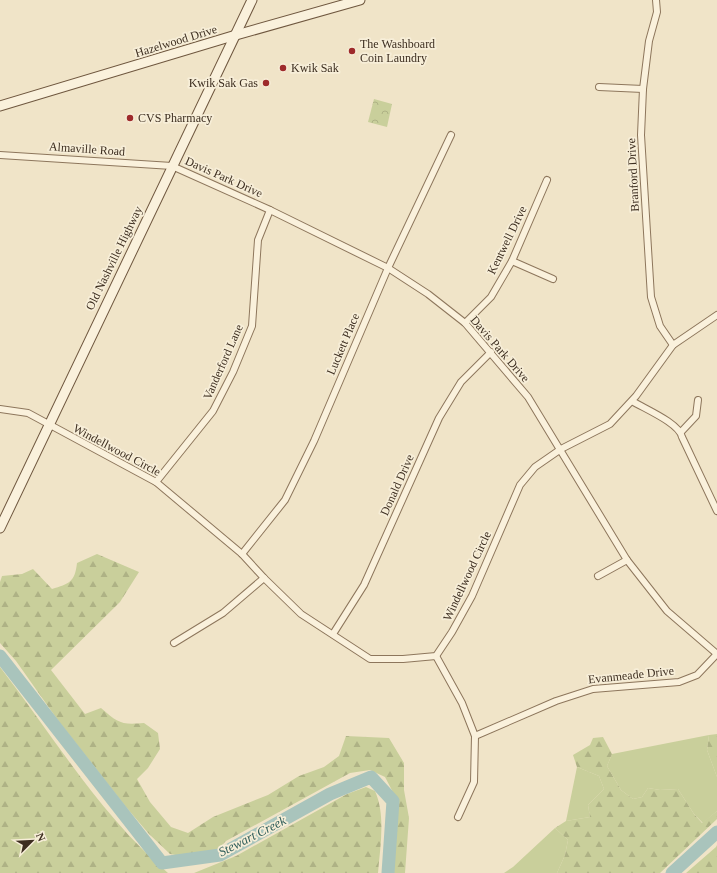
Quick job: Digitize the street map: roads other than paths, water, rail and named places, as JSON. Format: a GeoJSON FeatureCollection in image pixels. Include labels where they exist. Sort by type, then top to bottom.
{"type":"FeatureCollection","features":[{"type":"Feature","properties":{"kind":"main road","name":"Old Nashville Highway"},"geometry":{"type":"LineString","coordinates":[[0,528],[252,0]]}},
{"type":"Feature","properties":{"kind":"main road","name":"Hazelwood Drive"},"geometry":{"type":"LineString","coordinates":[[0,106],[236,35],[360,0]]}},
{"type":"Feature","properties":{"kind":"street","name":"Branford Drive"},"geometry":{"type":"LineString","coordinates":[[656,0],[657,12],[649,41],[643,89],[641,135],[651,297],[660,326],[673,345]]}},
{"type":"Feature","properties":{"kind":"street"},"geometry":{"type":"LineString","coordinates":[[599,87],[643,89]]}},
{"type":"Feature","properties":{"kind":"street","name":"Luckett Place"},"geometry":{"type":"LineString","coordinates":[[242,554],[285,500],[314,441],[388,268],[451,135]]}},
{"type":"Feature","properties":{"kind":"street","name":"Almaville Road"},"geometry":{"type":"LineString","coordinates":[[0,155],[172,166]]}},
{"type":"Feature","properties":{"kind":"street","name":"Davis Park Drive"},"geometry":{"type":"LineString","coordinates":[[172,166],[270,210],[388,268],[428,294],[465,323],[528,397],[561,449],[627,560],[667,610],[717,654]]}},
{"type":"Feature","properties":{"kind":"street","name":"Kentwell Drive"},"geometry":{"type":"LineString","coordinates":[[465,323],[491,297],[512,261],[548,180]]}},
{"type":"Feature","properties":{"kind":"street","name":"Vanderford Lane"},"geometry":{"type":"LineString","coordinates":[[156,482],[213,411],[252,326],[258,240],[270,210]]}},
{"type":"Feature","properties":{"kind":"street"},"geometry":{"type":"LineString","coordinates":[[512,261],[553,279]]}},
{"type":"Feature","properties":{"kind":"street","name":"Windellwood Circle"},"geometry":{"type":"LineString","coordinates":[[0,409],[28,413],[156,482],[242,554],[301,614],[370,659],[402,659],[436,656],[452,632],[472,596],[520,485],[535,467],[561,449],[610,424],[632,401],[673,345],[717,315]]}},
{"type":"Feature","properties":{"kind":"street","name":"Donald Drive"},"geometry":{"type":"LineString","coordinates":[[333,634],[364,585],[439,418],[460,382],[490,352]]}},
{"type":"Feature","properties":{"kind":"street"},"geometry":{"type":"LineString","coordinates":[[681,432],[696,416],[698,400]]}},
{"type":"Feature","properties":{"kind":"street"},"geometry":{"type":"LineString","coordinates":[[632,401],[670,423],[681,432],[717,511]]}},
{"type":"Feature","properties":{"kind":"street"},"geometry":{"type":"LineString","coordinates":[[598,576],[627,560]]}},
{"type":"Feature","properties":{"kind":"street"},"geometry":{"type":"LineString","coordinates":[[174,643],[223,613],[264,578]]}},
{"type":"Feature","properties":{"kind":"street","name":"Evanmeade Drive"},"geometry":{"type":"LineString","coordinates":[[475,736],[556,701],[593,689],[678,682],[697,675],[717,654]]}},
{"type":"Feature","properties":{"kind":"street"},"geometry":{"type":"LineString","coordinates":[[436,656],[462,703],[475,736],[474,782],[458,817]]}},
{"type":"Feature","properties":{"kind":"waterway","name":"Stewart Creek"},"geometry":{"type":"LineString","coordinates":[[0,656],[162,863],[220,855],[330,794],[371,777],[393,801],[388,873]]}},
{"type":"Feature","properties":{"kind":"waterway","name":"Stewart Creek"},"geometry":{"type":"LineString","coordinates":[[672,873],[717,832]]}},
{"type":"Feature","properties":{"kind":"place","name":"The Washboard Coin Laundry"},"geometry":{"type":"Point","coordinates":[352,51]}},
{"type":"Feature","properties":{"kind":"place","name":"Kwik Sak"},"geometry":{"type":"Point","coordinates":[283,68]}},
{"type":"Feature","properties":{"kind":"place","name":"Kwik Sak Gas"},"geometry":{"type":"Point","coordinates":[266,83]}},
{"type":"Feature","properties":{"kind":"place","name":"CVS Pharmacy"},"geometry":{"type":"Point","coordinates":[130,118]}}]}
